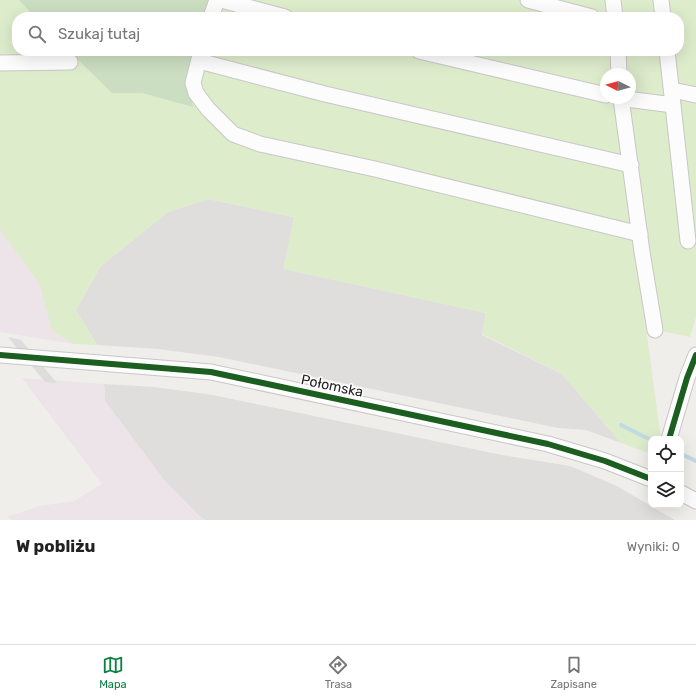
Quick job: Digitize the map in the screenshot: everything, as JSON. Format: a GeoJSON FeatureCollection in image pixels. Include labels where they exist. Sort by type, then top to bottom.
{"type":"FeatureCollection","features":[{"type":"Feature","properties":{"kind":"street"},"geometry":{"type":"LineString","coordinates":[[212,12],[216,0]]}},
{"type":"Feature","properties":{"kind":"street"},"geometry":{"type":"LineString","coordinates":[[221,0],[266,12]]}},
{"type":"Feature","properties":{"kind":"street"},"geometry":{"type":"LineString","coordinates":[[528,0],[573,12]]}},
{"type":"Feature","properties":{"kind":"street"},"geometry":{"type":"LineString","coordinates":[[614,0],[615,12]]}},
{"type":"Feature","properties":{"kind":"street"},"geometry":{"type":"LineString","coordinates":[[661,0],[662,12]]}},
{"type":"Feature","properties":{"kind":"street"},"geometry":{"type":"LineString","coordinates":[[631,165],[325,94],[200,56],[193,83],[196,93],[208,109],[233,134],[260,144],[382,171],[640,234]]}},
{"type":"Feature","properties":{"kind":"street"},"geometry":{"type":"LineString","coordinates":[[440,56],[600,94]]}},
{"type":"Feature","properties":{"kind":"street"},"geometry":{"type":"LineString","coordinates":[[618,56],[619,68]]}},
{"type":"Feature","properties":{"kind":"street"},"geometry":{"type":"LineString","coordinates":[[668,56],[688,241]]}},
{"type":"Feature","properties":{"kind":"street"},"geometry":{"type":"LineString","coordinates":[[0,63],[70,62]]}},
{"type":"Feature","properties":{"kind":"street"},"geometry":{"type":"LineString","coordinates":[[636,98],[672,98],[696,95]]}},
{"type":"Feature","properties":{"kind":"street"},"geometry":{"type":"LineString","coordinates":[[622,104],[655,330]]}},
{"type":"Feature","properties":{"kind":"street","name":"Połomska"},"geometry":{"type":"LineString","coordinates":[[0,355],[210,372],[548,444],[605,461],[648,477]]}},
{"type":"Feature","properties":{"kind":"street"},"geometry":{"type":"LineString","coordinates":[[670,436],[687,378],[696,355]]}},
{"type":"Feature","properties":{"kind":"street"},"geometry":{"type":"LineString","coordinates":[[684,495],[696,501]]}},
{"type":"Feature","properties":{"kind":"shaded area"},"geometry":{"type":"Polygon","coordinates":[[[208,199],[294,217],[284,269],[486,313],[482,335],[562,374],[621,443],[586,430],[558,428],[219,357],[158,349],[97,345],[76,310],[101,266],[168,212],[208,199]]]}},
{"type":"Feature","properties":{"kind":"shaded area"},"geometry":{"type":"Polygon","coordinates":[[[0,230],[39,283],[52,331],[74,344],[0,332],[0,230]]]}},
{"type":"Feature","properties":{"kind":"shaded area"},"geometry":{"type":"Polygon","coordinates":[[[22,378],[104,384],[105,401],[164,480],[197,514],[205,520],[12,520],[7,517],[39,506],[74,501],[102,484],[22,378]]]}},
{"type":"Feature","properties":{"kind":"shaded area"},"geometry":{"type":"Polygon","coordinates":[[[104,384],[154,387],[213,395],[502,455],[570,466],[617,486],[648,504],[648,508],[655,508],[675,520],[205,520],[197,514],[164,480],[105,401],[104,384]]]}},
{"type":"Feature","properties":{"kind":"green space"},"geometry":{"type":"Polygon","coordinates":[[[0,0],[696,0],[696,317],[690,337],[646,328],[661,436],[648,436],[648,453],[621,443],[562,374],[482,334],[486,313],[283,269],[294,217],[208,199],[168,212],[101,266],[76,310],[97,345],[74,344],[52,331],[39,283],[0,230],[0,0]]]}},
{"type":"Feature","properties":{"kind":"green space"},"geometry":{"type":"Polygon","coordinates":[[[19,0],[213,0],[209,12],[30,12],[19,0]]]}},
{"type":"Feature","properties":{"kind":"green space"},"geometry":{"type":"Polygon","coordinates":[[[74,56],[196,56],[188,81],[193,107],[142,93],[112,93],[74,56]]]}},
{"type":"Feature","properties":{"kind":"pier"},"geometry":{"type":"Polygon","coordinates":[[[8,337],[21,340],[57,383],[45,382],[8,337]]]}},
{"type":"Feature","properties":{"kind":"waterway"},"geometry":{"type":"LineString","coordinates":[[621,425],[648,438]]}},
{"type":"Feature","properties":{"kind":"waterway"},"geometry":{"type":"LineString","coordinates":[[684,455],[696,461]]}},
{"type":"Feature","properties":{"kind":"cycle path"},"geometry":{"type":"LineString","coordinates":[[0,355],[211,372],[548,444],[605,461],[648,478]]}},
{"type":"Feature","properties":{"kind":"cycle path"},"geometry":{"type":"LineString","coordinates":[[670,436],[687,378],[696,355]]}}]}
